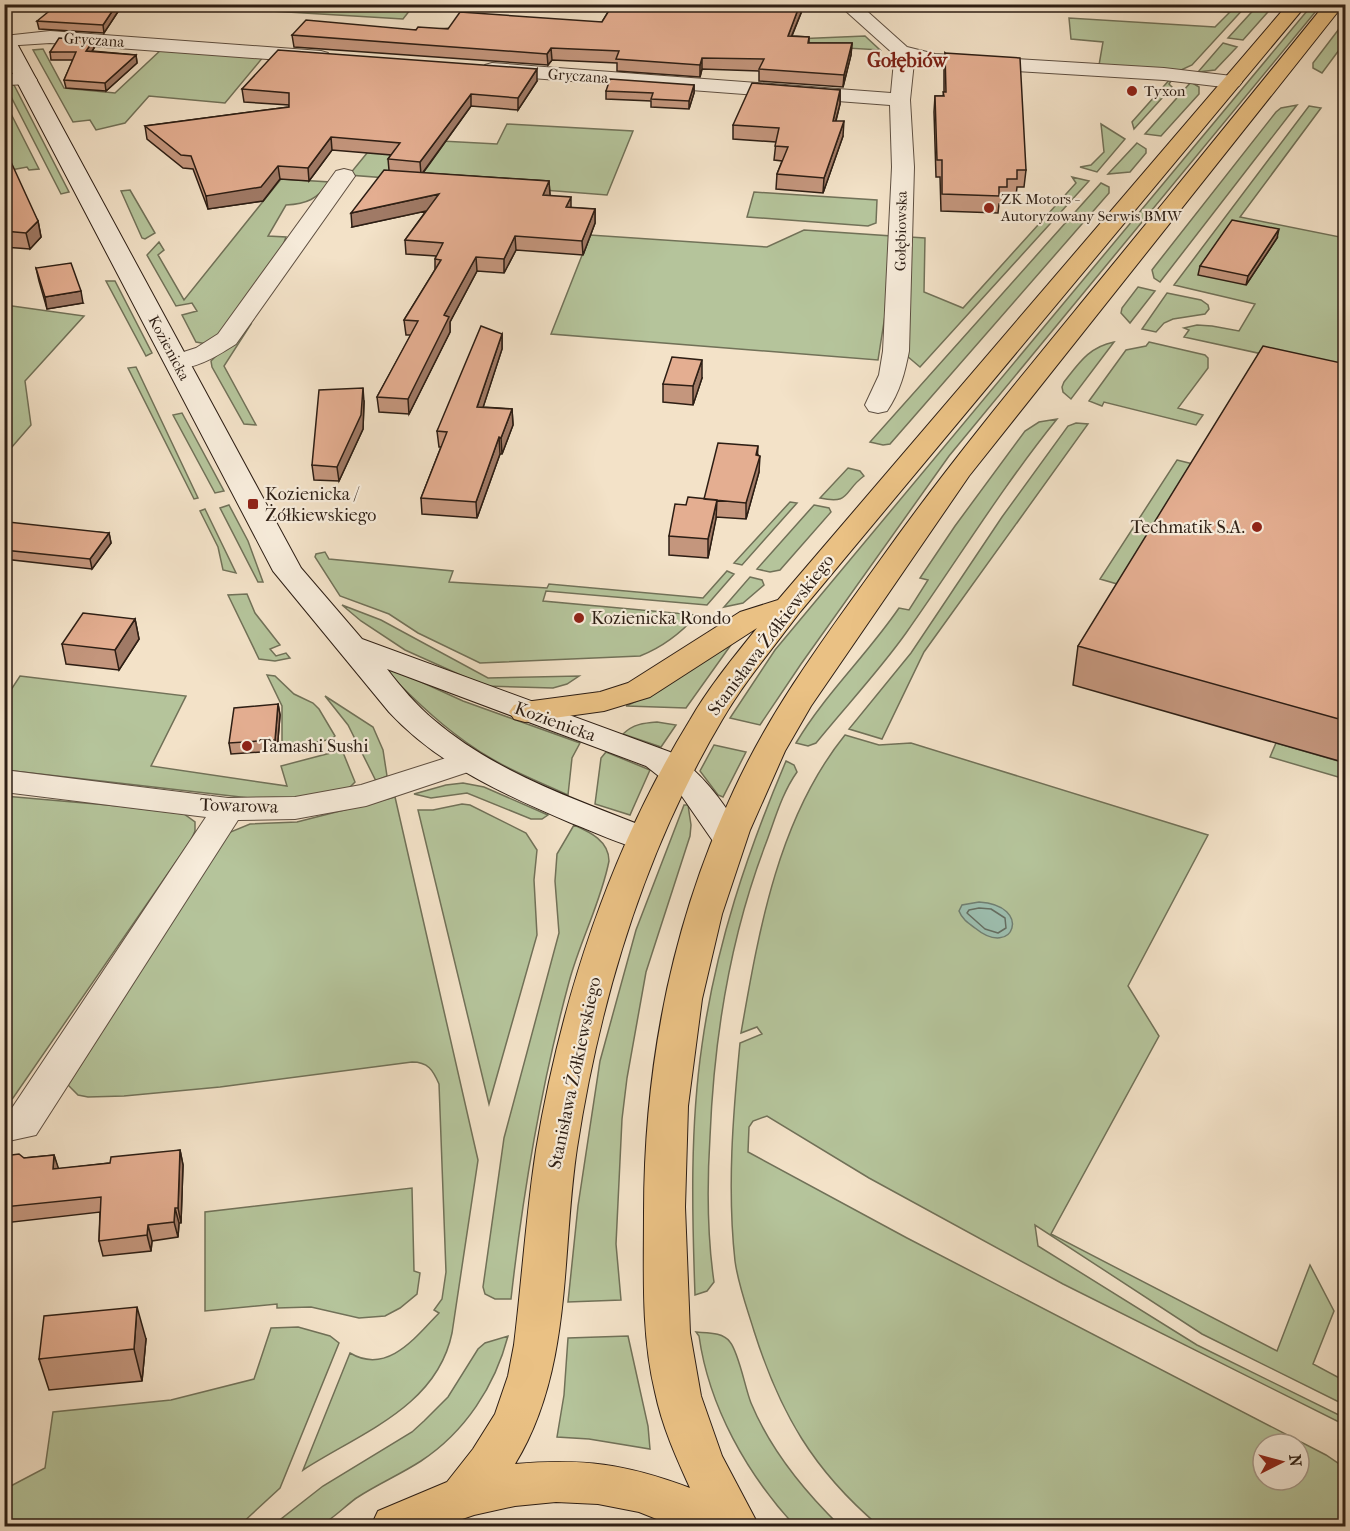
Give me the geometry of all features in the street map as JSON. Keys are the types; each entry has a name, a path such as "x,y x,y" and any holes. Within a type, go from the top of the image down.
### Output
{"main road":[{"name":"Stanisława Żółkiewskiego","path":"464,1495 498,1453 508,1435 522,1403 532,1369 538,1331 552,1184 563,1110 604,945 624,886 677,769 723,693 789,606 1298,4"},
{"path":"735,1527 696,1452 674,1379 666,1317 664,1191 670,1086 685,992 709,896 729,839 768,753 807,687 914,532 959,470 1335,4"},
{"path":"525,711 604,701 639,690 752,618 789,606"},
{"path":"395,1527 440,1503 487,1489 533,1481 579,1481 602,1484 669,1502 717,1527"}],"street":[{"path":"847,4 900,51 909,55 935,60 1164,74 1232,82"},
{"name":"Gryczana","path":"5,39 50,37 345,59"},
{"name":"Kozienicka","path":"5,39 16,79 177,362 288,571 406,712 432,735 468,760 511,783 644,839"},
{"name":"Gołębiowska","path":"878,405 892,375 899,312 903,167 900,100 904,61 909,55"},
{"name":"Gryczana","path":"475,68 900,100"},
{"path":"177,362 205,353 227,339 344,176"},
{"name":"Kozienicka","path":"351,645 658,759 677,769 696,789 729,839"},
{"name":"Towarowa","path":"4,781 228,809 295,808 366,795 468,760"},
{"path":"13,1125 228,809"}],"shaded area":[{"path":"1259,4 1274,5 1243,40 1228,38"},
{"path":"260,5 414,5 403,19 255,10"},
{"path":"1129,5 1247,5 1192,65 1179,71 1099,65 1103,42 1071,39 1069,18 1215,27 1230,12"},
{"path":"1312,5 1321,5 949,456 760,725 730,718 775,650"},
{"path":"1345,21 1345,42 1322,73 1313,68 1313,63"},
{"path":"865,36 880,50 812,46 794,39"},
{"path":"1223,43 1237,47 1215,70 1198,72"},
{"path":"163,48 264,56 225,103 149,96 125,123 96,130 90,120 73,122 33,50 43,49 64,88 115,93"},
{"path":"1173,78 1169,84 1172,87 1134,129 1132,122"},
{"path":"1191,82 1199,87 1199,94 1161,136 1145,134"},
{"path":"5,85 14,85 69,192 61,194"},
{"path":"4,100 39,169 29,170 27,167 5,171"},
{"path":"1297,105 1160,282 1154,278 1152,270 1276,112 1281,108"},
{"path":"1309,106 1321,108 1240,217 1345,238 1345,372 1184,337 1189,330 1184,328 1197,325 1239,331 1255,304 1174,285"},
{"path":"507,124 633,131 607,195 349,175 372,147 404,139 497,144"},
{"path":"1101,124 1125,139 1097,172 1080,167 1091,165 1104,152"},
{"path":"1137,143 1146,149 1146,153 1130,172 1108,174"},
{"path":"1072,177 1089,181 920,367 907,356 910,237 925,238 924,292 963,308 1076,183"},
{"path":"281,179 330,182 311,200 286,205 268,236 286,237 282,248 218,340 207,344 196,342 182,315 197,311 192,303 176,306 147,255 159,242 164,250 158,255 184,300"},
{"path":"1101,183 1109,187 1109,193 890,444 870,442"},
{"path":"130,190 155,233 145,239 142,238 121,191"},
{"path":"754,192 877,200 876,223 868,226 747,217"},
{"path":"804,230 892,236 886,309 878,360 551,334 590,235 767,247"},
{"path":"106,281 115,281 152,353 146,356"},
{"path":"1138,287 1155,291 1130,323 1121,313 1122,308"},
{"path":"1167,293 1201,300 1208,305 1209,309 1205,314 1173,319 1164,323 1156,332 1142,329"},
{"path":"5,305 84,316 25,381 31,425 5,455"},
{"path":"248,324 251,324 224,366 256,425 244,424 212,367 211,361"},
{"path":"1114,342 1071,399 1063,392 1064,382 1085,357 1105,344"},
{"path":"1149,342 1205,355 1208,358 1208,368 1178,408 1203,415 1196,425 1104,402 1102,406 1089,401 1126,350 1146,346"},
{"path":"136,367 198,498 194,499 128,368"},
{"path":"182,413 224,491 215,493 173,415"},
{"path":"1057,419 1017,471 885,661 816,743 808,746 796,743 807,725 899,608 909,610 928,580 920,578 1025,431 1039,422"},
{"path":"1076,423 1088,424 924,652 882,739 849,729 911,653 1002,517 1068,426"},
{"path":"1177,460 1205,467 1131,588 1100,579"},
{"path":"848,468 860,471 864,476 842,498 830,500 820,498"},
{"path":"790,502 797,503 742,565 734,563"},
{"path":"229,505 248,541 263,582 258,582 220,508"},
{"path":"814,505 829,508 831,512 780,570 770,572 757,569"},
{"path":"205,509 236,573 223,570 218,547 200,511"},
{"path":"325,552 329,559 453,571 449,582 547,588 549,584 703,598 727,571 734,574 707,605 546,591 543,601 697,615 671,639 640,656 480,663 418,633 389,614 340,596 315,557 316,554"},
{"path":"750,577 762,580 764,585 743,603 724,607"},
{"path":"247,594 255,613 280,645 270,649 276,656 286,653 290,658 275,661 259,659 228,595"},
{"path":"342,605 381,620 488,678 579,676 567,684 553,688 485,686 405,650 361,621"},
{"path":"738,635 686,708 626,706 660,690"},
{"path":"364,649 417,680 463,701 580,743 572,758 568,795 501,764 466,742 398,683 395,683"},
{"path":"267,675 275,676 294,694 313,703 335,736 332,739 282,749 282,706"},
{"path":"20,676 186,696 151,766 287,786 281,766 342,750 355,782 346,791 284,802 5,770 5,699"},
{"path":"325,696 373,727 383,750 387,776 376,781 348,725"},
{"path":"657,722 676,725 661,747 623,734 635,726"},
{"path":"845,735 879,745 911,743 1208,835 1128,986 1159,1036 1051,1234 1277,1351 1310,1265 1334,1311 1313,1364 1345,1381 1345,1405 1202,1334 1035,1225 1038,1246 1197,1345 1345,1418 1345,1425 1063,1284 869,1178 767,1116 753,1121 749,1127 748,1152 907,1238 1282,1432 1251,1432 1251,1492 1311,1492 1311,1447 1326,1455 1345,1468 1345,1526 879,1526 835,1483 817,1461 788,1414 764,1361 738,1278 731,1207 733,1124 740,1043 762,1034 757,1027 741,1033 764,915 787,839 822,767"},
{"path":"1276,743 1345,763 1345,779 1270,757"},
{"path":"714,745 746,752 723,797 718,795 700,771"},
{"path":"606,752 650,770 630,815 595,804 601,758"},
{"path":"786,761 794,765 797,772 779,806 753,879 726,988 715,1062 709,1155 709,1228 714,1282 707,1291 695,1295 693,1201 695,1107 708,1008 724,935 746,865"},
{"path":"463,783 484,787 548,815 542,819 531,819 467,793 431,798 414,794"},
{"path":"4,796 184,814 195,822 195,831 191,840 13,1098 5,1105"},
{"path":"395,797 478,1160 452,1333 444,1359 413,1399 393,1415 303,1470 350,1353 363,1359 376,1360 388,1357 410,1342 439,1313 434,1310 442,1299 446,1272 439,1084 434,1075 426,1065 412,1062 220,1087 124,1096 88,1097 78,1095 68,1085 228,833 250,824 297,822"},
{"path":"462,804 470,805 526,833 537,850 534,880 537,935 489,1104 418,810 433,810"},
{"path":"684,805 688,805 690,836 646,972 627,1078 622,1119 616,1244 621,1300 568,1302 578,1206 600,1061 636,930"},
{"path":"574,825 598,838 606,848 609,861 601,891 569,982 550,1060 527,1179 511,1299 495,1299 485,1294 483,1287 504,1138 559,933 555,881 557,854"},
{"path":"412,1188 414,1271 420,1273 417,1294 400,1308 385,1316 359,1318 311,1307 277,1308 277,1304 205,1311 205,1212"},
{"path":"298,1327 330,1336 339,1343 280,1488 239,1526 5,1526 5,1489 45,1468 53,1412 171,1400 254,1379 271,1328"},
{"path":"696,1332 719,1335 730,1342 751,1403 768,1438 801,1484 840,1526 795,1526 761,1484 746,1462 721,1414 711,1388 699,1336"},
{"path":"508,1336 495,1373 476,1406 464,1422 437,1449 413,1466 358,1497 322,1525 301,1528 272,1526 323,1486 412,1432 448,1397 478,1349 485,1343"},
{"path":"628,1336 648,1426 650,1449 589,1439 557,1437 564,1395 568,1338"}],"water":[{"path":"979,902 996,905 1007,912 1012,920 1012,928 1008,935 1000,938 989,936 964,919 959,911 962,905"}],"building":[{"path":"58,4 117,4 103,25 37,21"},
{"path":"613,4 800,4 788,36 809,37 808,43 852,43 844,75 759,69 764,59 702,58 700,65 616,59 619,51 551,48 547,54 292,35 306,20 416,30 418,27 448,29 460,12 602,22"},
{"path":"59,38 93,41 86,51 136,55 105,83 64,80 76,52 50,52"},
{"path":"278,50 537,69 518,98 471,94 420,162 388,159 400,143 331,137 308,168 278,166 261,187 206,196 191,156 181,155 145,126 289,107 289,93 242,89"},
{"path":"945,53 1020,58 1026,170 1017,170 1017,179 1007,179 1007,187 999,187 999,196 942,194 942,160 937,160 935,96 944,96 943,92 946,92"},
{"path":"610,79 694,85 689,101 651,99 653,93 606,91"},
{"path":"752,83 840,90 833,121 844,121 824,178 777,174 788,147 775,146 779,128 733,125"},
{"path":"11,162 38,221 26,233 4,231 4,163"},
{"path":"384,170 549,181 543,195 571,197 566,207 595,209 582,241 515,236 504,259 476,257 444,315 449,317 408,399 377,397 418,321 404,320 441,260 435,259 443,243 405,240 439,194 351,213"},
{"path":"1232,220 1279,229 1248,276 1200,266"},
{"path":"71,263 81,291 45,297 36,268"},
{"path":"481,326 502,334 477,407 512,409 501,438 499,437 476,502 421,498 447,432 437,431"},
{"name":"Techmatik S.A.","path":"1263,346 1346,364 1346,721 1078,646"},
{"path":"672,357 702,360 693,386 663,384"},
{"path":"363,388 361,415 337,467 312,465 319,390"},
{"path":"718,443 758,446 756,455 760,456 746,503 704,499"},
{"path":"688,497 717,500 708,539 669,536 675,504 686,505"},
{"path":"8,522 109,533 90,559 4,550 4,526"},
{"path":"83,613 135,619 115,650 62,644"},
{"path":"278,704 275,740 229,743 234,708"},
{"path":"180,1150 178,1208 175,1208 174,1222 148,1225 147,1235 99,1241 101,1197 4,1207 4,1156 19,1154 24,1158 54,1155 53,1169 110,1163 111,1157"},
{"path":"137,1307 134,1349 39,1359 44,1316"}],"place":[{"name":"Tyxon","path":"1132,91"},
{"name":"ZK Motors - Autoryzowany Serwis BMW","path":"989,208"},
{"name":"Kozienicka / Żółkiewskiego","path":"253,504"},
{"name":"Techmatik S.A.","path":"1257,527"},
{"name":"Kozienicka Rondo","path":"579,618"},
{"name":"Tamashi Sushi","path":"247,746"}],"district":[{"name":"Gołębiów","path":"907,60"}]}
